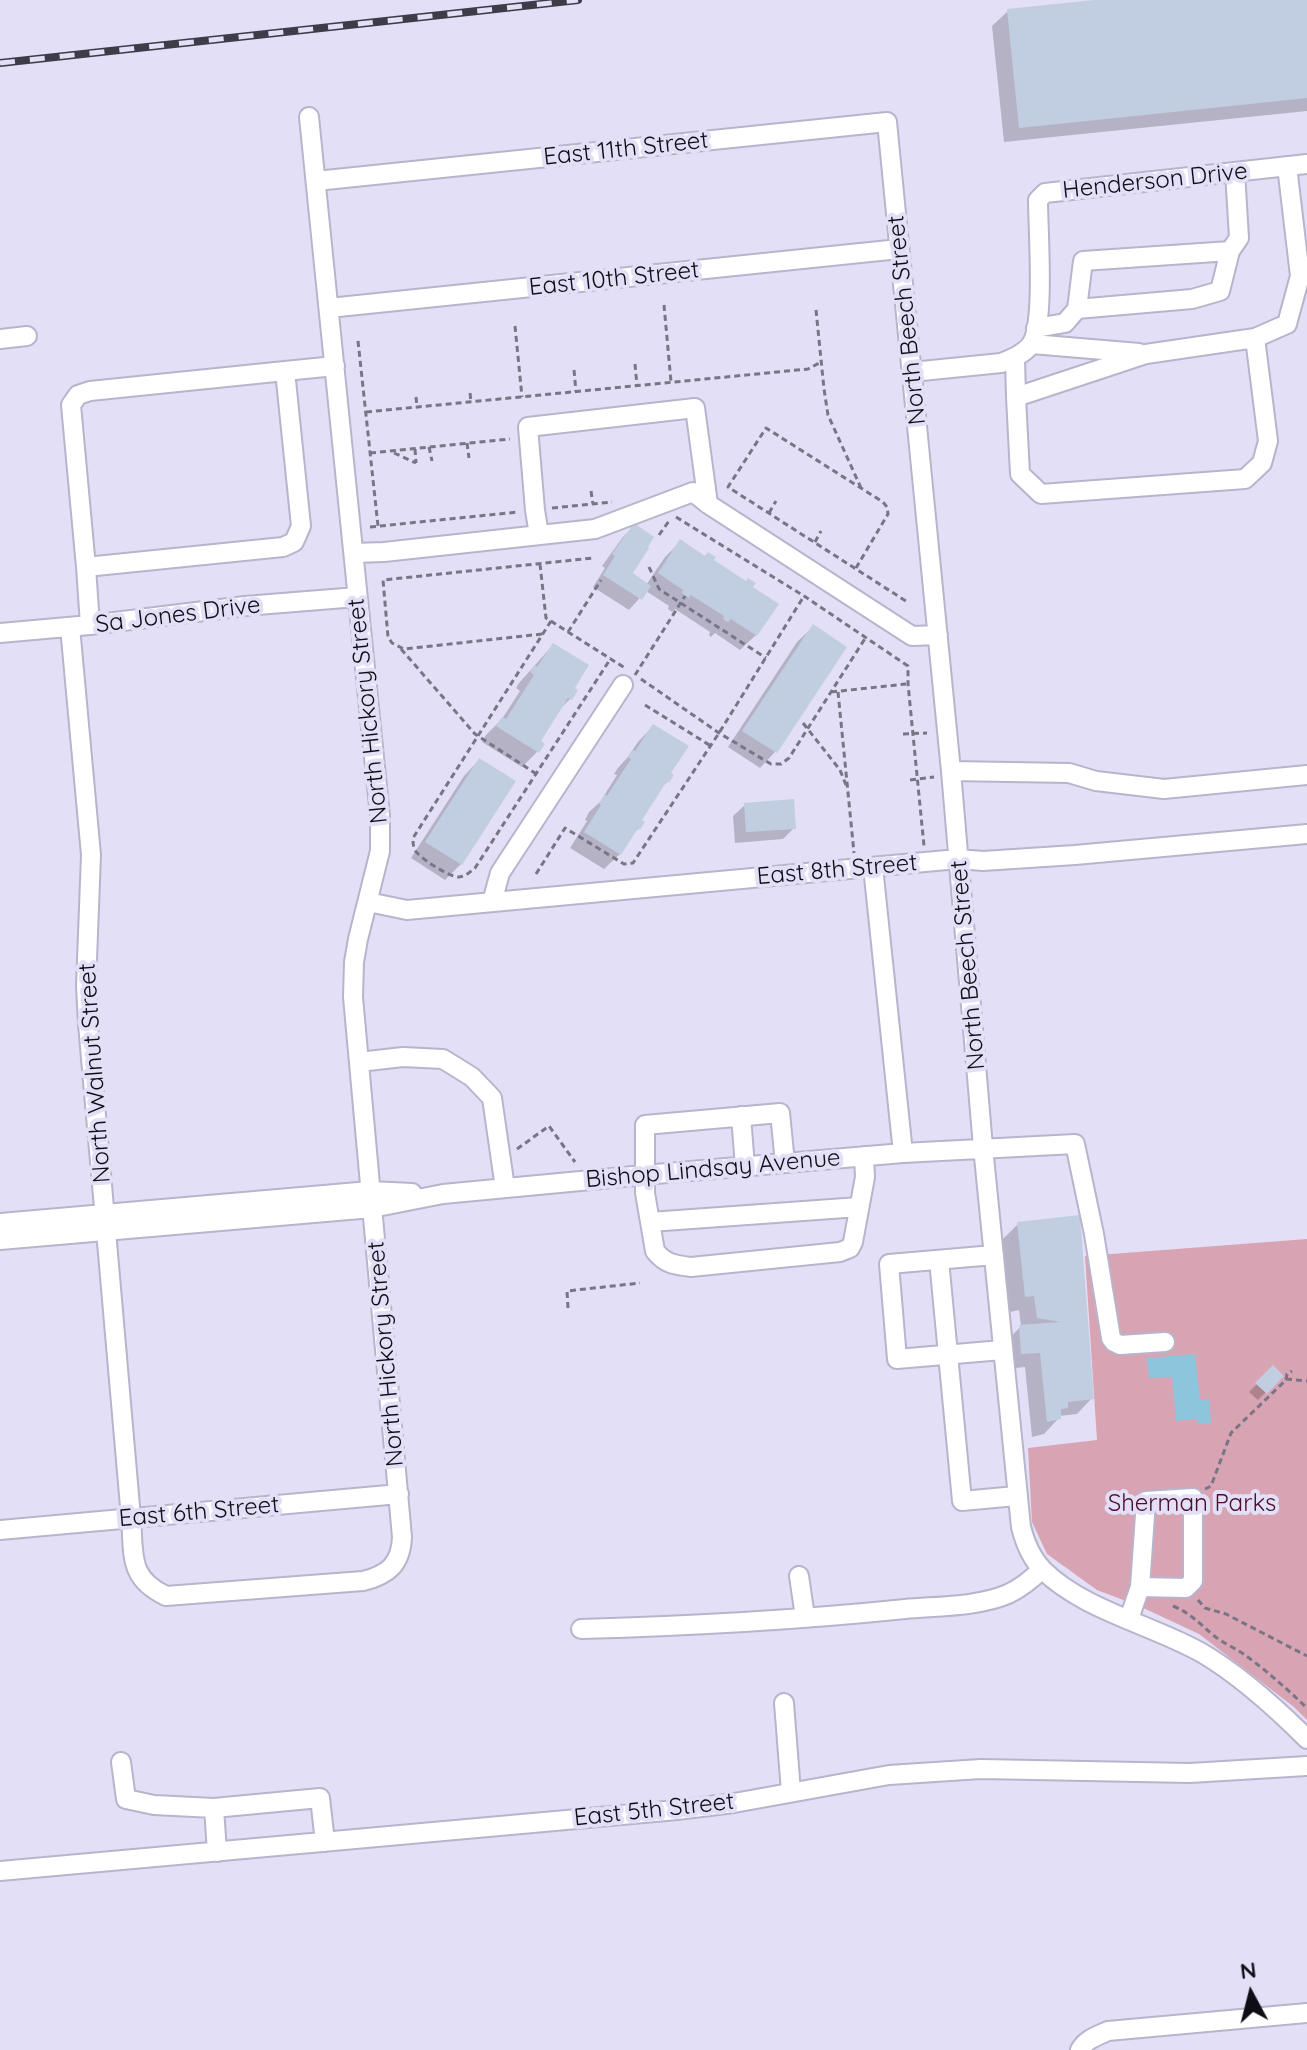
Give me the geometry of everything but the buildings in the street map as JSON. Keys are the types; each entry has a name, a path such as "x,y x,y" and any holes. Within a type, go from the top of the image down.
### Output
{"street":[{"name":"North Hickory Street","path":"131,1518 137,1572 148,1586 166,1596 363,1581 389,1570 402,1550 353,997 354,962 380,851 380,816 309,117"},
{"name":"East 11th Street","path":"316,181 887,122 892,171"},
{"name":"Henderson Drive","path":"1034,336 1039,320 1038,200 1045,193 1307,164"},
{"path":"1016,397 1146,354 1255,338 1287,324 1303,275 1287,166"},
{"name":"North Beech Street","path":"892,171 938,635 943,774 958,859 1016,1496 1025,1541 1042,1569 1069,1591 1205,1655 1243,1682 1307,1739"},
{"path":"1077,309 1192,299 1220,291 1230,251 1239,238 1235,172"},
{"name":"East 10th Street","path":"329,308 899,249"},
{"path":"912,372 1001,363 1015,358 1034,336 1065,323 1077,309 1083,261 1230,251"},
{"path":"0,339 27,336"},
{"path":"1034,336 1146,354"},
{"path":"1015,358 1020,474 1041,494 1245,479 1262,463 1268,441 1255,338"},
{"path":"90,625 71,405 78,395 90,391 335,366"},
{"path":"86,567 283,547 294,542 301,526 285,371"},
{"path":"539,535 528,427 695,408 708,504"},
{"path":"354,553 595,529 693,492 912,636 938,635"},
{"name":"Sa Jones Drive","path":"0,633 357,597"},
{"name":"North Walnut Street","path":"70,627 91,855 86,986 131,1518"},
{"path":"492,902 500,873 629,680"},
{"path":"943,774 1069,773 1096,781 1164,789 1307,775"},
{"name":"East 8th Street","path":"368,902 407,910 958,859 983,861 1075,855 1307,834"},
{"path":"873,867 903,1153"},
{"path":"359,1062 403,1057 443,1059 472,1077 492,1098 505,1188"},
{"path":"785,1163 780,1113 645,1125 645,1193 655,1251 671,1265 691,1267 840,1252 850,1248 865,1177 864,1156"},
{"path":"741,1116 745,1167"},
{"name":"Bishop Lindsay Avenue","path":"0,1240 106,1223 864,1156 1075,1144 1111,1338 1120,1345 1165,1342"},
{"path":"650,1222 859,1207"},
{"name":"Bishop Lindsay Avenue","path":"0,1223 106,1223"},
{"path":"994,1255 889,1264 897,1359 1002,1350"},
{"path":"939,1260 962,1501 1016,1496"},
{"name":"East 6th Street","path":"0,1530 399,1494"},
{"path":"1129,1619 1140,1587 1146,1501 1193,1498 1193,1581 1186,1588 1140,1587"},
{"path":"581,1629 882,1612 989,1600 1009,1594 1042,1569"},
{"path":"799,1576 805,1617"},
{"path":"784,1703 791,1792"},
{"path":"121,1762 126,1799 154,1805 214,1808 320,1798 325,1842"},
{"name":"East 5th Street","path":"0,1871 677,1810 889,1775 981,1769 1190,1773 1307,1766"},
{"path":"214,1808 217,1852"},
{"path":"1080,2050 1091,2038 1108,2031 1307,2013"}],"path":[{"path":"664,305 671,382"},
{"path":"816,310 828,415 861,488"},
{"path":"515,326 522,397"},
{"path":"358,341 378,526"},
{"path":"366,412 808,369 821,362"},
{"path":"635,364 637,386"},
{"path":"574,370 576,392"},
{"path":"470,393 471,402"},
{"path":"416,397 417,407"},
{"path":"856,568 888,514 887,507 766,428 728,487 909,603"},
{"path":"370,453 516,439"},
{"path":"467,443 469,458"},
{"path":"429,447 432,461"},
{"path":"391,451 416,463 415,449"},
{"path":"591,491 593,504"},
{"path":"552,508 620,501"},
{"path":"769,513 776,501"},
{"path":"362,528 524,512"},
{"path":"673,515 804,596 908,666 925,862"},
{"path":"815,542 821,531"},
{"path":"536,774 478,736 388,637 383,580 593,558"},
{"path":"540,564 548,620 543,634 413,838 413,848 418,855 457,877 475,868 611,658"},
{"path":"649,567 659,589 766,658"},
{"path":"568,632 601,580"},
{"path":"629,680 685,596"},
{"path":"536,874 565,828 624,864 633,863 711,746 804,596"},
{"path":"399,647 404,649 543,634"},
{"path":"719,733 771,764 781,764 789,758 866,637"},
{"path":"904,664 909,656"},
{"path":"831,692 908,684"},
{"path":"838,692 854,853 852,869"},
{"path":"645,705 711,746"},
{"path":"803,723 840,770 848,789"},
{"path":"903,734 927,733"},
{"path":"910,780 943,774"},
{"path":"512,1153 549,1126 578,1165"},
{"path":"568,1308 567,1291 640,1283"},
{"path":"1205,1489 1211,1486 1231,1433 1292,1371"},
{"path":"1286,1379 1307,1381"},
{"path":"1194,1595 1205,1608 1226,1614 1307,1656"},
{"path":"1174,1606 1187,1612 1214,1635 1272,1675 1307,1708"}],"green space":[{"name":"Sherman Parks","path":"1307,1239 1307,1720 1199,1634 1097,1590 1047,1554 1032,1522 1028,1448 1097,1440 1085,1256"}],"water":[{"path":"1195,1354 1200,1399 1209,1399 1211,1423 1198,1424 1197,1419 1176,1421 1172,1377 1149,1378 1147,1358"}],"railway":[{"path":"0,63 578,0"}]}
